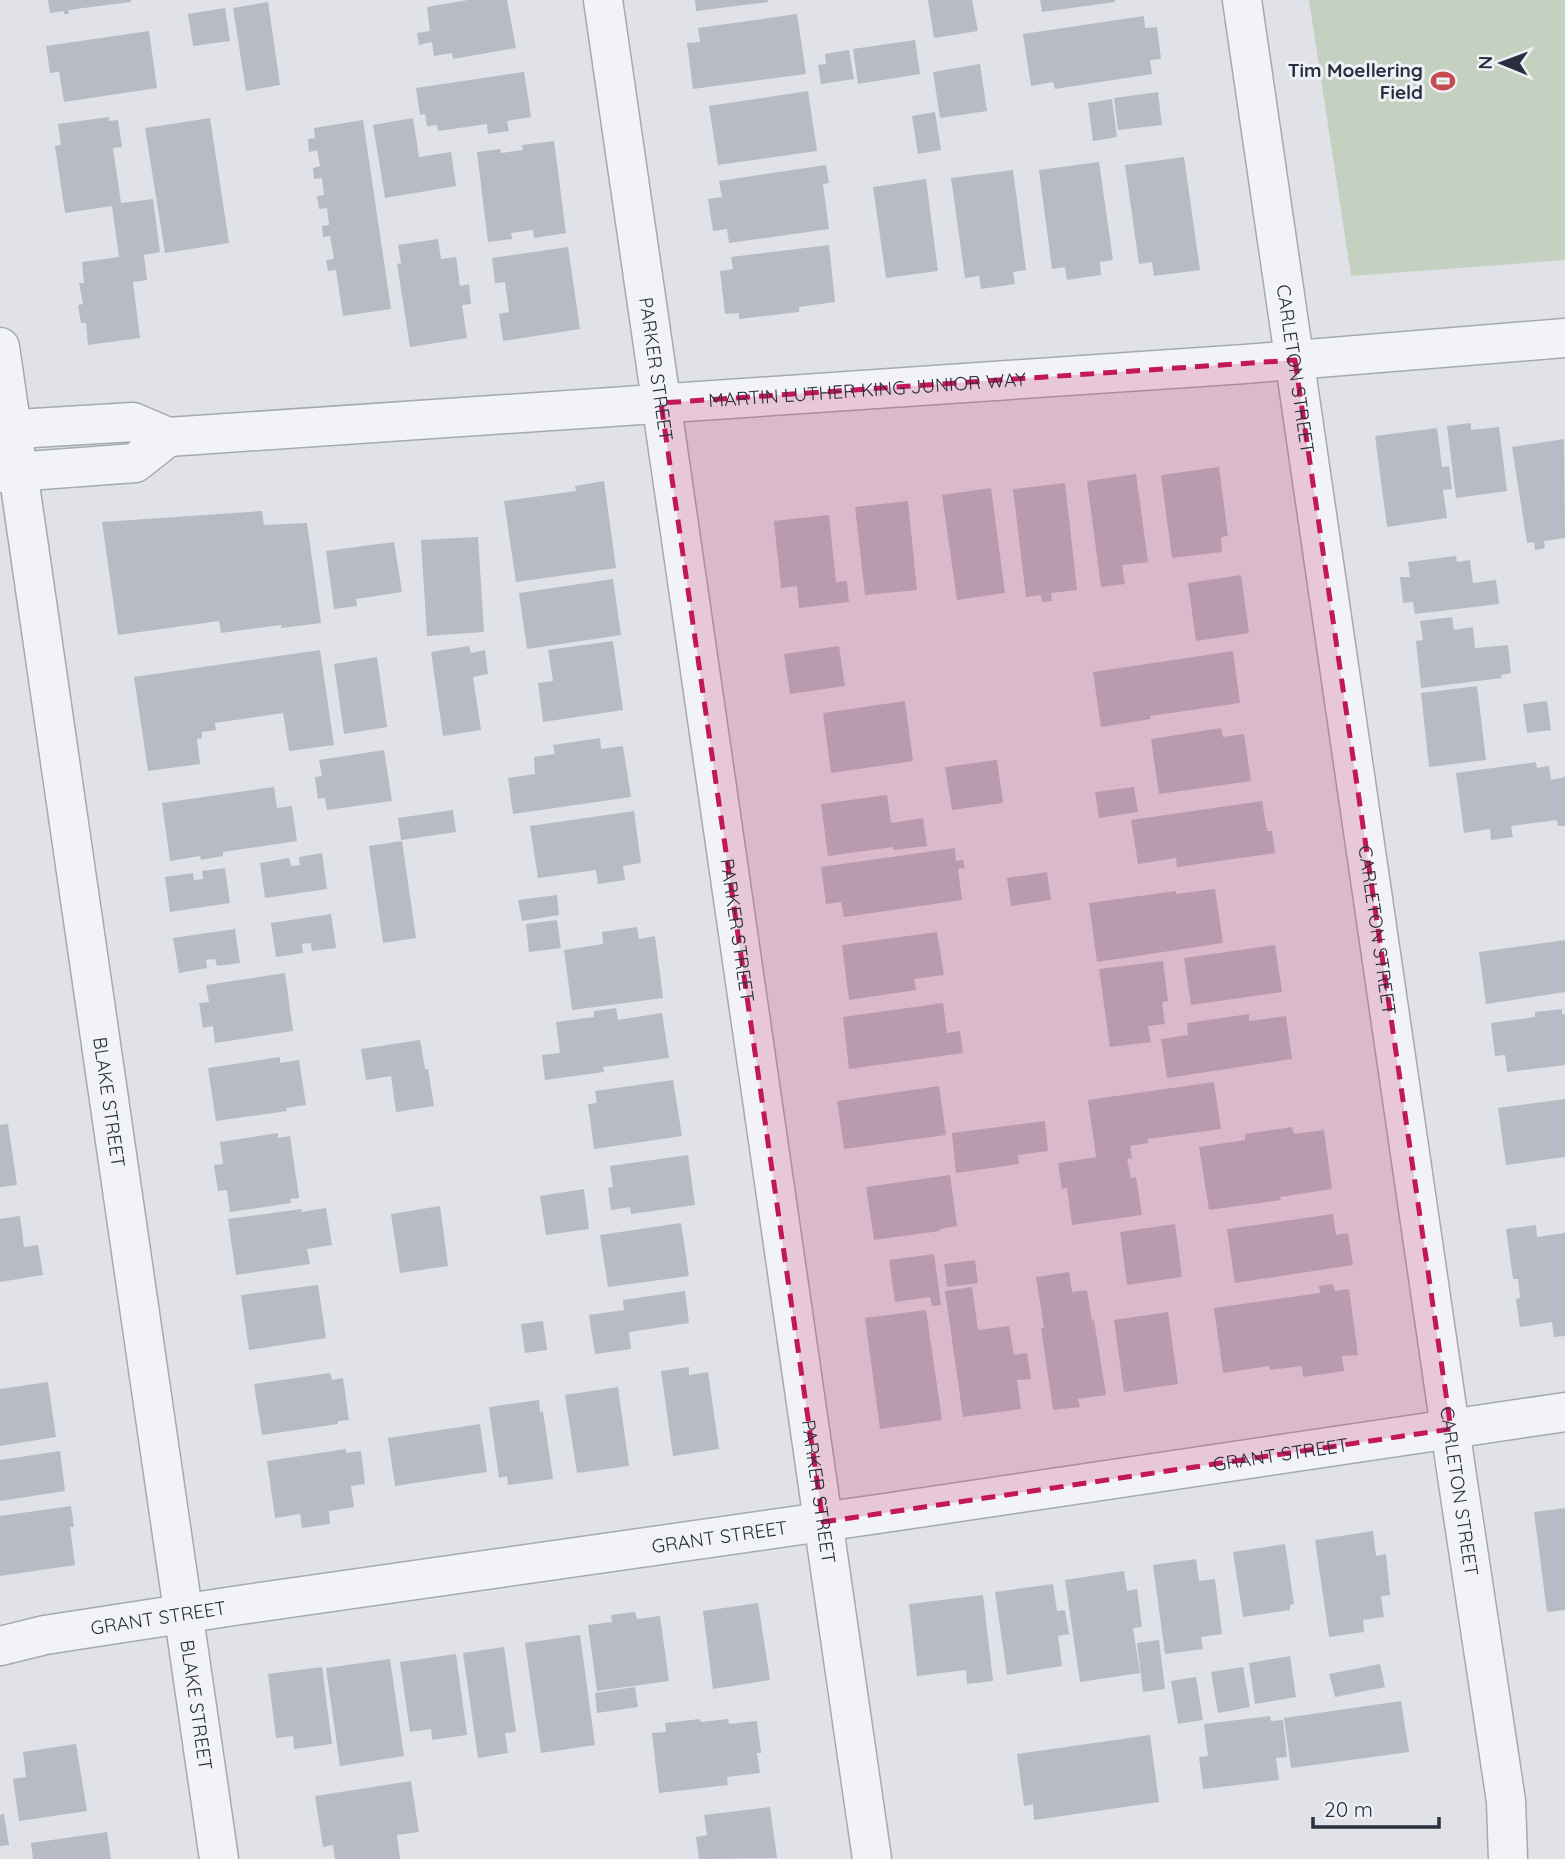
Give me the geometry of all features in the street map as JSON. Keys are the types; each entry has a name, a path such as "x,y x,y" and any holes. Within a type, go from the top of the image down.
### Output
{"street":[{"name":"PARKER STREET","path":"603,0 872,1859"},
{"name":"CARLETON STREET","path":"1242,0 1506,1801 1508,1859"},
{"name":"MARTIN LUTHER KING JUNIOR WAY","path":"6,429 133,422 168,437 1295,360 1565,338"},
{"name":"BLAKE STREET","path":"0,347 9,472 46,662 219,1859"},
{"path":"9,472 135,463 168,437"},
{"name":"GRANT STREET","path":"0,1646 45,1635 182,1614 1565,1412"}],"highlighted area":[{"path":"1295,360 1451,1429 823,1522 661,403"}],"green space":[{"name":"Tim Moellering Field","path":"1309,0 1565,0 1565,260 1351,276"}],"building":[{"path":"48,0 131,2 68,10 69,14 64,14 64,11 50,13"},
{"path":"468,0 507,0 516,48 453,59 452,53 434,56 432,42 419,45 417,33 430,31 427,7"},
{"path":"695,0 768,0 768,2 696,11"},
{"path":"928,0 972,0 978,31 934,38"},
{"path":"1040,0 1115,0 1115,2 1042,12"},
{"path":"268,2 280,85 246,91 233,8"},
{"path":"225,8 230,41 193,46 188,14"},
{"path":"797,14 806,74 693,89 687,43 700,42 698,28"},
{"path":"1144,16 1145,28 1157,27 1161,59 1150,60 1152,74 1055,89 1053,82 1031,86 1023,34"},
{"path":"149,31 157,88 64,102 59,72 50,73 46,46"},
{"path":"915,40 920,74 858,84 853,49"},
{"path":"849,50 854,79 821,84 818,65 826,64 825,54"},
{"path":"980,64 987,111 940,118 933,72"},
{"path":"524,72 531,117 507,121 509,131 488,134 487,124 438,131 437,125 427,126 425,114 420,115 416,88"},
{"path":"808,91 817,151 718,165 709,106"},
{"path":"1158,92 1162,125 1118,130 1114,98"},
{"path":"1112,99 1117,137 1093,141 1088,103"},
{"path":"935,112 941,150 918,154 912,116"},
{"path":"109,117 109,121 118,120 122,147 113,148 121,203 153,199 160,252 144,255 147,280 133,282 140,338 88,345 86,323 81,323 78,305 83,304 79,283 84,283 82,262 119,257 112,206 65,213 55,146 61,145 58,124"},
{"path":"210,118 229,243 165,253 145,128"},
{"path":"413,118 419,157 451,152 456,186 385,198 373,125"},
{"path":"363,120 391,309 343,316 336,270 328,271 326,260 334,259 330,236 323,237 322,226 329,225 327,208 319,209 317,196 324,195 322,178 314,179 313,168 320,166 317,150 309,152 308,139 315,138 314,128"},
{"path":"554,141 566,233 534,238 533,230 511,233 512,239 488,242 477,152 523,150 522,145"},
{"path":"1184,157 1200,270 1154,276 1152,262 1139,264 1125,165"},
{"path":"1099,162 1113,260 1100,262 1101,275 1067,280 1065,267 1052,269 1039,170"},
{"path":"826,165 829,183 823,184 829,229 729,243 727,229 713,231 708,199 722,197 719,181"},
{"path":"1013,170 1026,270 1013,272 1015,284 981,289 979,276 965,278 951,178"},
{"path":"926,179 938,271 886,278 873,187"},
{"path":"438,239 441,259 456,257 460,286 469,284 471,304 462,305 467,338 410,347 397,264 401,263 398,245"},
{"path":"829,245 835,302 799,307 799,312 739,319 739,313 725,314 720,271 733,269 731,257"},
{"path":"568,247 580,329 503,341 499,314 509,312 505,282 495,283 492,258"},
{"path":"1471,423 1471,430 1499,427 1507,491 1456,498 1447,426"},
{"path":"1437,428 1442,467 1449,466 1452,489 1443,490 1447,518 1387,527 1375,436"},
{"path":"1564,439 1565,538 1544,541 1545,548 1535,550 1534,542 1527,543 1512,447"},
{"path":"1219,467 1228,536 1221,537 1222,552 1172,558 1161,475"},
{"path":"1136,474 1148,562 1122,565 1125,584 1101,587 1087,481"},
{"path":"604,481 616,568 516,582 504,501 576,491 575,486"},
{"path":"1065,483 1077,590 1051,593 1052,601 1042,602 1041,595 1026,597 1013,489"},
{"path":"991,488 1005,593 957,600 942,495"},
{"path":"908,501 917,590 865,595 855,507"},
{"path":"262,511 264,525 307,523 321,623 221,633 219,621 118,635 102,522"},
{"path":"829,515 836,582 847,581 849,602 799,608 797,586 781,588 774,521"},
{"path":"478,537 484,632 427,636 421,540"},
{"path":"394,542 402,592 356,599 357,606 334,609 326,551"},
{"path":"1456,556 1457,562 1470,560 1473,583 1496,580 1499,604 1415,614 1413,602 1403,603 1400,577 1410,577 1408,562"},
{"path":"1241,575 1249,633 1196,641 1188,583"},
{"path":"613,579 621,635 527,649 519,593"},
{"path":"1452,617 1454,630 1473,627 1475,648 1508,645 1511,673 1501,675 1502,678 1421,688 1416,641 1423,640 1420,621"},
{"path":"613,641 623,710 543,722 538,683 553,681 548,650"},
{"path":"469,646 471,653 485,650 488,674 473,677 481,730 443,736 431,652"},
{"path":"839,646 845,686 790,694 784,654"},
{"path":"320,650 334,745 289,751 283,713 215,723 216,730 202,732 202,738 197,739 200,764 148,771 134,677"},
{"path":"1233,651 1240,703 1150,716 1151,719 1101,727 1093,672"},
{"path":"377,657 387,727 344,734 334,664"},
{"path":"1477,686 1486,760 1429,767 1421,693"},
{"path":"905,701 913,761 831,773 823,713"},
{"path":"1547,701 1551,730 1527,733 1523,704"},
{"path":"1221,728 1223,737 1244,734 1251,781 1159,794 1151,739"},
{"path":"600,738 601,749 623,746 631,797 513,814 508,778 535,774 534,757 555,754 553,745"},
{"path":"384,750 392,801 327,810 325,798 318,799 315,777 322,776 319,760"},
{"path":"997,760 1003,803 952,810 945,767"},
{"path":"1536,762 1537,768 1549,766 1551,780 1565,777 1565,826 1558,826 1557,820 1511,826 1513,837 1491,840 1490,829 1464,833 1456,773"},
{"path":"274,787 277,808 292,806 297,841 223,852 223,856 201,860 200,856 170,861 162,803"},
{"path":"1134,787 1138,812 1099,818 1095,792"},
{"path":"887,795 891,823 923,818 927,846 893,850 893,847 828,856 821,804"},
{"path":"1262,801 1267,831 1272,831 1275,853 1177,867 1176,858 1138,864 1131,820"},
{"path":"453,810 456,832 401,840 398,818"},
{"path":"634,811 641,863 623,866 625,880 598,884 596,870 538,878 530,826"},
{"path":"402,841 416,938 383,943 369,846"},
{"path":"955,848 956,861 963,860 965,868 958,869 962,900 844,917 841,902 826,904 821,867"},
{"path":"322,853 327,889 265,898 260,863 289,858 291,866 300,865 299,857"},
{"path":"225,868 230,903 170,912 165,877 193,873 194,880 203,879 202,871"},
{"path":"1047,872 1051,900 1011,906 1007,878"},
{"path":"1215,889 1223,943 1097,962 1089,903 1176,891 1176,894"},
{"path":"557,895 559,915 522,921 518,900"},
{"path":"331,914 336,948 312,951 311,943 302,944 303,953 276,957 271,923"},
{"path":"557,920 561,948 529,952 526,924"},
{"path":"637,927 639,939 655,936 663,998 572,1010 564,950 603,944 602,932"},
{"path":"235,929 240,963 217,966 215,959 206,960 207,968 179,973 173,938"},
{"path":"937,932 944,975 914,979 916,990 849,1000 842,945"},
{"path":"1565,940 1565,992 1486,1004 1479,952"},
{"path":"1275,945 1282,992 1191,1005 1184,958"},
{"path":"1163,961 1168,1001 1162,1002 1165,1024 1148,1026 1151,1042 1110,1047 1099,969"},
{"path":"285,973 293,1031 215,1043 213,1026 203,1028 199,1003 209,1002 206,985"},
{"path":"943,1003 947,1033 960,1031 963,1053 849,1069 843,1017"},
{"path":"616,1008 618,1020 662,1013 669,1058 603,1067 604,1072 545,1080 542,1055 560,1053 556,1022 594,1017 594,1011"},
{"path":"1562,1009 1562,1014 1565,1014 1565,1065 1507,1072 1505,1055 1495,1056 1491,1023 1535,1017 1535,1012"},
{"path":"1249,1014 1249,1021 1286,1016 1292,1059 1167,1078 1161,1039 1188,1035 1187,1023"},
{"path":"420,1040 434,1106 396,1112 391,1076 366,1080 361,1049"},
{"path":"280,1057 280,1063 299,1060 306,1105 286,1108 287,1111 216,1121 208,1068"},
{"path":"673,1080 682,1136 594,1149 588,1104 597,1103 595,1091"},
{"path":"1214,1082 1221,1129 1148,1139 1148,1143 1130,1146 1132,1158 1127,1159 1131,1178 1136,1177 1142,1215 1072,1225 1067,1188 1062,1189 1058,1163 1096,1157 1088,1100"},
{"path":"939,1086 946,1135 844,1149 837,1101"},
{"path":"1565,1099 1565,1157 1506,1165 1498,1108"},
{"path":"1045,1121 1048,1151 1018,1155 1019,1164 956,1173 952,1133"},
{"path":"8,1124 17,1185 0,1187 0,1125"},
{"path":"1292,1127 1294,1134 1324,1130 1332,1189 1280,1197 1281,1200 1209,1210 1199,1147 1245,1140 1245,1134"},
{"path":"278,1133 278,1138 290,1136 299,1198 290,1199 291,1203 230,1212 227,1190 218,1191 214,1165 223,1164 220,1142"},
{"path":"688,1155 695,1205 631,1214 630,1207 611,1210 608,1188 613,1187 610,1166"},
{"path":"950,1175 957,1226 940,1231 874,1240 866,1187"},
{"path":"584,1189 589,1229 546,1235 540,1196"},
{"path":"440,1206 448,1266 400,1273 391,1214"},
{"path":"326,1208 332,1245 307,1249 310,1264 236,1275 228,1219"},
{"path":"1333,1214 1336,1235 1348,1233 1353,1265 1235,1283 1227,1229"},
{"path":"20,1216 24,1247 38,1245 43,1275 0,1282 0,1219"},
{"path":"681,1223 689,1276 608,1287 600,1235"},
{"path":"1175,1224 1182,1277 1127,1285 1120,1232"},
{"path":"1536,1225 1537,1237 1565,1233 1565,1336 1554,1337 1552,1322 1520,1327 1516,1299 1520,1298 1518,1279 1513,1279 1506,1229"},
{"path":"934,1254 941,1305 932,1306 930,1297 895,1302 889,1260"},
{"path":"975,1260 978,1283 947,1287 944,1264"},
{"path":"1069,1272 1072,1292 1087,1290 1106,1395 1078,1399 1080,1407 1053,1410 1036,1277"},
{"path":"1333,1284 1335,1291 1349,1289 1358,1355 1342,1356 1344,1371 1303,1377 1302,1366 1270,1370 1269,1366 1223,1373 1214,1308 1320,1293 1319,1286"},
{"path":"318,1285 326,1338 249,1350 241,1295"},
{"path":"972,1287 978,1330 1009,1326 1014,1355 1027,1353 1031,1379 1017,1380 1021,1409 963,1417 945,1291"},
{"path":"685,1291 689,1323 629,1332 631,1349 595,1354 589,1315 624,1310 623,1300"},
{"path":"926,1310 942,1420 880,1429 865,1318"},
{"path":"1168,1312 1178,1384 1124,1392 1114,1320"},
{"path":"543,1321 547,1350 525,1353 521,1324"},
{"path":"689,1367 689,1375 708,1372 719,1449 673,1456 661,1371"},
{"path":"330,1373 332,1380 343,1378 349,1420 262,1435 254,1384"},
{"path":"48,1382 56,1437 0,1446 0,1389"},
{"path":"618,1387 629,1466 577,1473 565,1395"},
{"path":"539,1400 553,1479 508,1485 507,1476 499,1478 489,1407"},
{"path":"480,1424 487,1472 395,1486 388,1438"},
{"path":"346,1449 346,1453 361,1451 365,1484 351,1486 354,1507 329,1511 330,1524 302,1528 300,1514 275,1518 267,1461"},
{"path":"60,1451 65,1491 0,1501 0,1460"},
{"path":"71,1506 74,1527 70,1527 75,1565 0,1576 0,1516"},
{"path":"1565,1508 1565,1610 1547,1612 1534,1512"},
{"path":"1373,1531 1376,1556 1386,1554 1390,1595 1381,1596 1384,1617 1363,1620 1364,1632 1329,1637 1315,1540"},
{"path":"1285,1544 1294,1604 1290,1605 1290,1610 1243,1617 1233,1552"},
{"path":"1196,1559 1199,1581 1215,1579 1222,1634 1201,1637 1203,1649 1165,1654 1153,1565"},
{"path":"1124,1571 1127,1591 1137,1589 1142,1627 1133,1628 1140,1673 1080,1682 1065,1580"},
{"path":"1053,1584 1057,1611 1065,1610 1069,1634 1058,1636 1062,1666 1007,1675 995,1592"},
{"path":"983,1595 993,1681 967,1684 966,1670 917,1676 909,1604"},
{"path":"758,1603 770,1680 713,1689 703,1611"},
{"path":"635,1612 637,1619 660,1616 669,1681 597,1691 588,1625 612,1622 611,1615"},
{"path":"580,1635 595,1745 541,1753 525,1643"},
{"path":"1159,1640 1165,1689 1143,1692 1137,1643"},
{"path":"504,1647 516,1732 505,1733 508,1753 478,1758 463,1653"},
{"path":"456,1654 467,1735 432,1740 431,1729 410,1732 400,1662"},
{"path":"1290,1656 1296,1697 1255,1704 1249,1663"},
{"path":"390,1659 404,1756 340,1766 326,1668"},
{"path":"1380,1664 1385,1687 1335,1697 1329,1674"},
{"path":"322,1667 332,1744 294,1749 293,1736 276,1738 268,1674"},
{"path":"1243,1667 1250,1707 1218,1713 1211,1672"},
{"path":"1196,1677 1203,1720 1178,1724 1171,1681"},
{"path":"635,1687 638,1707 597,1713 595,1693"},
{"path":"1401,1701 1409,1752 1291,1768 1284,1718"},
{"path":"1270,1716 1271,1721 1283,1720 1287,1757 1276,1758 1279,1780 1203,1789 1199,1757 1208,1756 1204,1724"},
{"path":"700,1719 701,1722 728,1719 729,1724 757,1721 761,1753 757,1753 760,1773 727,1777 728,1785 659,1793 652,1733 666,1732 665,1723"},
{"path":"1150,1735 1159,1802 1034,1820 1033,1804 1024,1806 1017,1754"},
{"path":"76,1744 87,1811 19,1821 13,1779 26,1777 23,1752"},
{"path":"411,1781 419,1832 397,1835 400,1859 335,1859 333,1845 323,1847 315,1796"},
{"path":"770,1807 777,1858 699,1859 696,1837 707,1835 704,1815"},
{"path":"4,1814 9,1845 0,1846 0,1815"},
{"path":"107,1832 111,1859 33,1859 31,1843"}],"place":[{"name":"Tim Moellering Field","path":"1443,81"}]}
